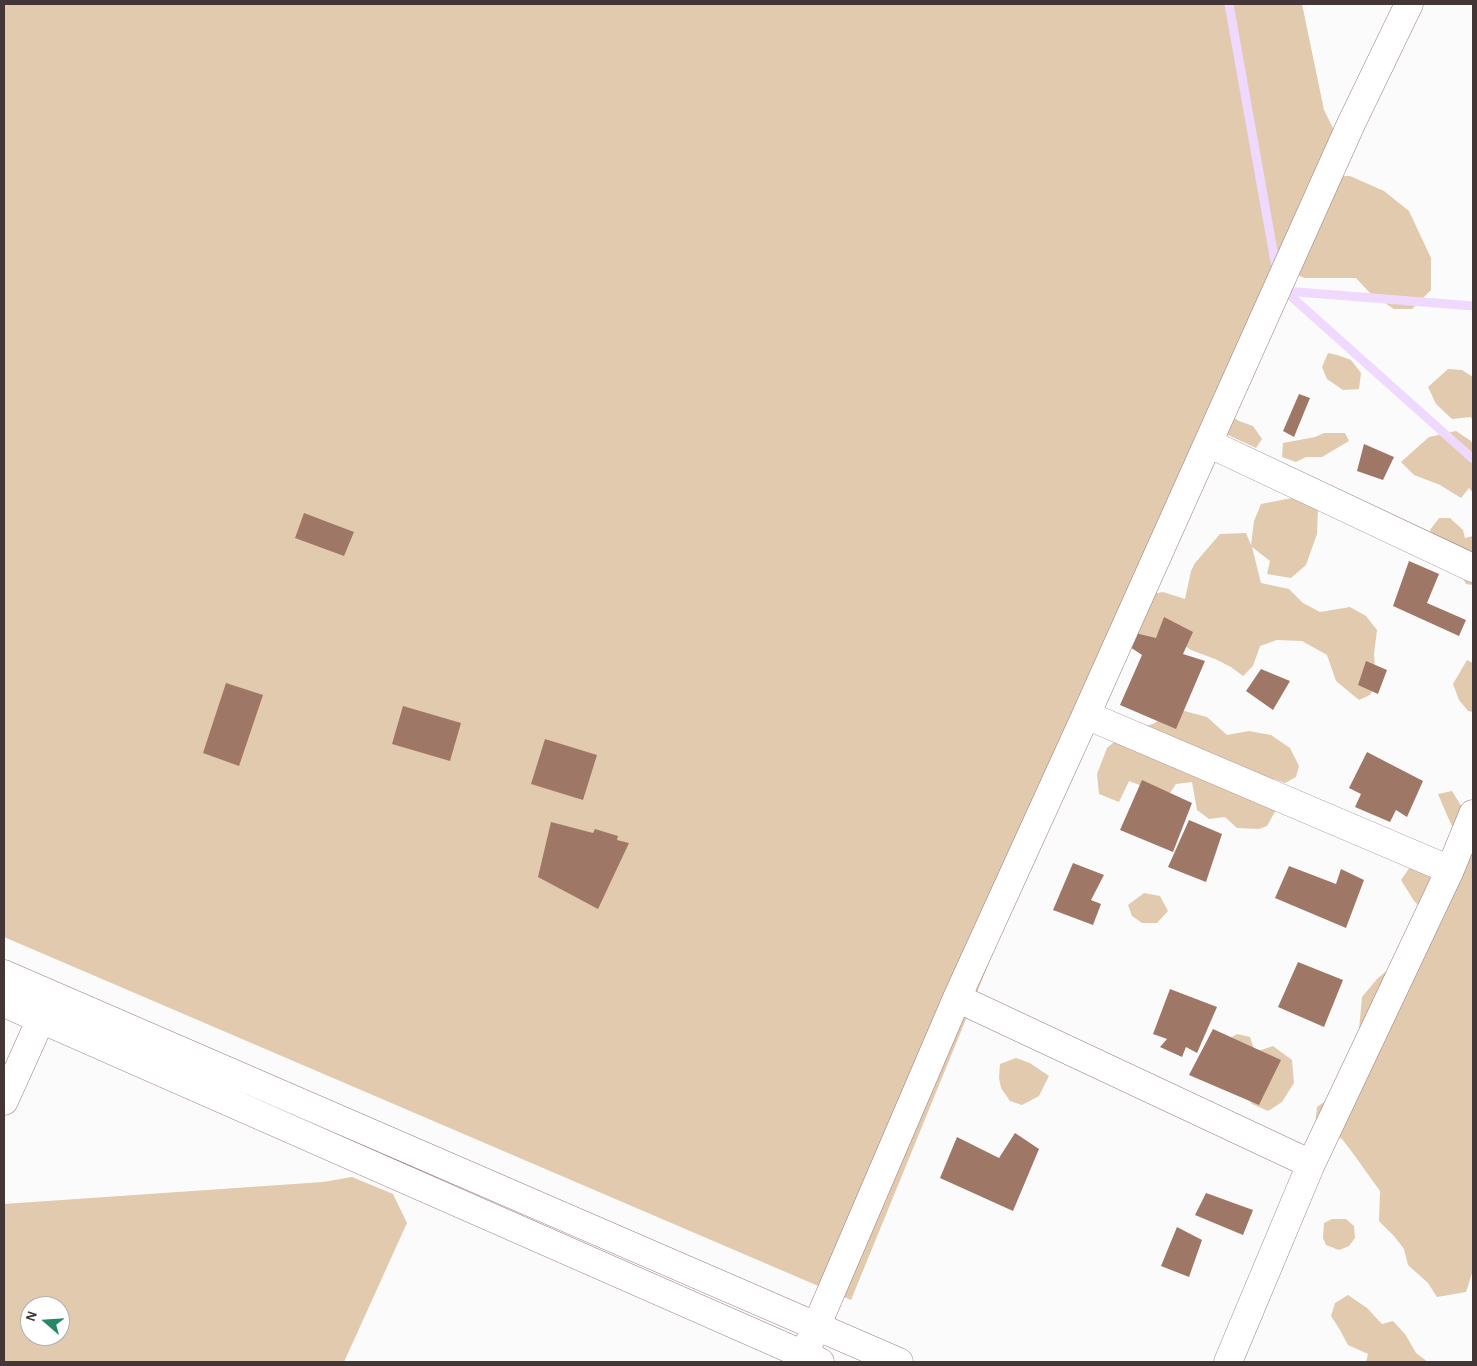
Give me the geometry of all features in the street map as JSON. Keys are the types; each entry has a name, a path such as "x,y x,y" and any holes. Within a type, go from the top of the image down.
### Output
{"street":[{"path":"4,1003 796,1357 816,1326 957,998 1351,124 1409,4"},
{"path":"1208,443 1473,568"},
{"path":"1086,715 1450,870"},
{"path":"1228,1362 1311,1164 1450,870 1473,814"},
{"path":"4,974 899,1362"},
{"path":"957,998 1311,1164"},
{"path":"4,1101 41,1019"}],"shaded area":[{"path":"4,4 1302,4 1324,110 1337,136 1325,176 1350,176 1384,191 1409,211 1431,258 1431,290 1412,309 1394,309 1370,293 1356,278 1304,278 1275,263 1147,595 1163,592 1185,599 1191,571 1195,563 1220,534 1246,533 1251,545 1254,521 1261,504 1292,498 1318,508 1317,534 1306,565 1291,578 1267,574 1270,561 1252,547 1261,583 1289,589 1303,603 1320,612 1350,607 1366,616 1377,630 1374,654 1375,668 1379,679 1370,695 1359,700 1336,681 1327,655 1302,641 1277,640 1260,646 1253,666 1243,676 1231,667 1191,650 1174,639 1140,653 1131,616 851,1300 4,937"},
{"path":"1328,353 1351,360 1361,373 1359,389 1343,390 1327,379 1322,367"},
{"path":"1448,369 1462,370 1473,377 1473,422 1471,417 1452,419 1436,404 1428,387"},
{"path":"1228,414 1239,421 1253,426 1262,439 1256,448 1226,434"},
{"path":"1456,431 1471,441 1473,445 1473,493 1469,488 1461,498 1440,485 1414,475 1401,462 1429,437"},
{"path":"1324,433 1345,433 1349,441 1322,457 1306,457 1296,462 1282,457 1283,443 1315,437"},
{"path":"1439,518 1450,518 1463,530 1465,538 1473,536 1473,585 1466,584 1460,572 1434,541 1430,530"},
{"path":"1467,660 1473,663 1473,712 1468,711 1459,700 1453,684"},
{"path":"1177,709 1207,717 1227,735 1249,731 1271,735 1290,748 1299,766 1296,777 1285,783 1274,779 1270,791 1277,808 1267,826 1259,829 1237,828 1225,817 1209,819 1197,810 1192,782 1176,784 1168,796 1129,781 1119,802 1099,794 1097,774 1107,748 1128,730 1153,724"},
{"path":"1452,791 1465,812 1473,799 1473,1270 1466,1292 1437,1297 1428,1283 1408,1265 1404,1249 1379,1221 1380,1191 1342,1139 1315,1126 1317,1107 1331,1097 1359,1030 1362,997 1377,979 1397,962 1400,945 1405,933 1416,927 1426,912 1414,901 1401,880 1410,867 1428,874 1435,885 1458,839 1438,794"},
{"path":"1144,893 1160,896 1168,911 1157,923 1142,923 1132,916 1128,905"},
{"path":"1237,1034 1250,1037 1255,1052 1273,1046 1292,1060 1294,1083 1282,1102 1268,1111 1252,1104 1235,1080 1223,1042"},
{"path":"1016,1058 1030,1063 1049,1076 1039,1096 1022,1105 1010,1101 1001,1088 999,1078 1000,1064"},
{"path":"352,1177 393,1194 407,1223 344,1362 4,1362 4,1204 323,1182"},
{"path":"1332,1219 1346,1219 1354,1226 1355,1238 1349,1246 1339,1250 1326,1245 1323,1238 1324,1223"},
{"path":"1348,1295 1367,1308 1382,1324 1393,1321 1405,1334 1416,1353 1428,1362 1366,1362 1368,1354 1348,1345 1331,1316 1335,1303"}],"building":[{"path":"1299,394 1310,398 1294,437 1283,431"},
{"path":"1364,444 1394,457 1383,480 1357,471"},
{"path":"304,513 354,532 344,556 295,538"},
{"path":"1409,561 1439,574 1427,603 1466,620 1459,636 1393,606"},
{"path":"1164,617 1193,632 1183,654 1205,661 1176,729 1120,705 1142,655 1130,647 1135,633 1156,638"},
{"path":"1366,661 1387,670 1378,694 1358,685"},
{"path":"1261,669 1290,681 1273,710 1246,691"},
{"path":"226,683 263,695 239,766 203,753"},
{"path":"403,706 461,723 450,761 392,744"},
{"path":"545,739 597,755 583,800 531,784"},
{"path":"1367,752 1423,781 1407,817 1396,810 1390,822 1355,807 1361,794 1349,788"},
{"path":"1142,780 1192,803 1173,852 1120,830"},
{"path":"1189,820 1222,834 1206,882 1168,867"},
{"path":"551,822 593,833 595,829 618,836 617,840 629,843 598,909 538,877"},
{"path":"1073,863 1104,875 1091,900 1101,904 1093,925 1053,910"},
{"path":"1289,866 1336,884 1341,869 1364,880 1346,928 1275,898"},
{"path":"1298,962 1343,980 1324,1027 1278,1007"},
{"path":"1170,989 1217,1007 1197,1053 1186,1047 1182,1057 1160,1047 1167,1039 1153,1034"},
{"path":"1213,1029 1281,1060 1259,1105 1189,1075"},
{"path":"1015,1133 1039,1149 1013,1211 940,1178 957,1137 999,1158"},
{"path":"1206,1193 1253,1210 1243,1235 1195,1215"},
{"path":"1177,1227 1202,1240 1189,1277 1161,1266"}],"waterway":[{"path":"1229,4 1275,262"},
{"path":"1285,291 1473,459"},
{"path":"1285,291 1473,306"}]}
